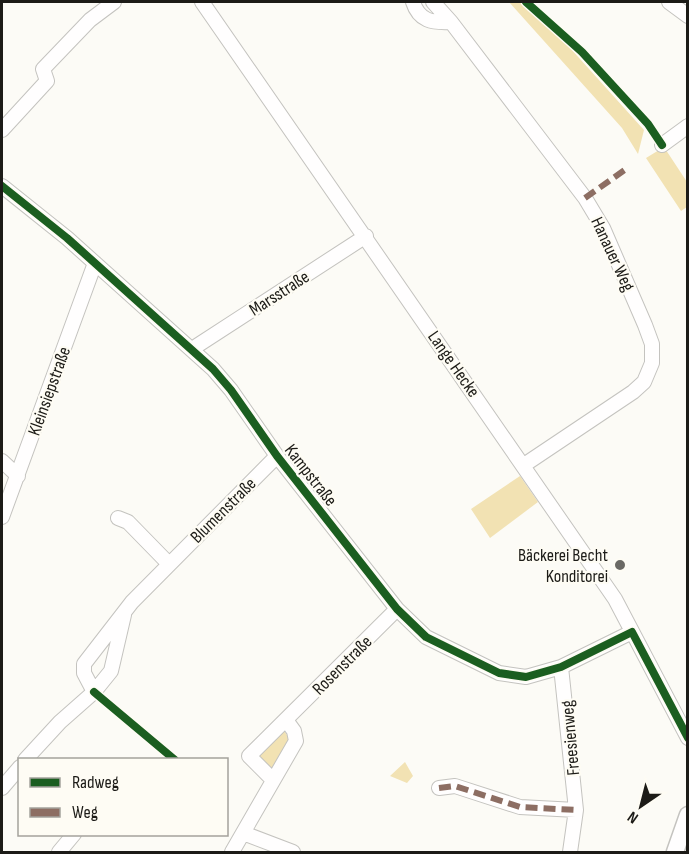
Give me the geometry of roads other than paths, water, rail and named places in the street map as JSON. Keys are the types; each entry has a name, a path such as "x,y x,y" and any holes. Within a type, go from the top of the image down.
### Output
{"street":[{"path":"2,130 47,81 43,69 90,20 114,2"},
{"name":"Lange Hecke","path":"202,2 615,599 687,738"},
{"path":"413,2 415,10 426,20 451,22"},
{"name":"Hanauer Weg","path":"433,2 451,22 585,198 603,228 652,344 649,372 633,392 524,465"},
{"path":"669,2 687,16"},
{"path":"662,145 687,126"},
{"name":"Kampstraße","path":"2,186 95,263 192,349 231,390 277,456 397,609 426,637 499,673 526,677 561,667 632,632"},
{"name":"Marsstraße","path":"192,349 366,236"},
{"name":"Kleinsiepstraße","path":"2,517 95,263"},
{"name":"Blumenstraße","path":"94,692 84,673 84,664 125,610 277,456"},
{"path":"2,461 18,476"},
{"path":"118,518 128,522 169,564"},
{"name":"Rosenstraße","path":"273,780 249,756 397,609"},
{"path":"27,758 60,722 94,692 111,671 125,610"},
{"name":"Freesienweg","path":"561,667 576,810 570,852"},
{"path":"232,852 296,737 286,720"},
{"path":"2,788 18,768"},
{"path":"439,788 455,786 520,807 576,810"},
{"path":"675,852 687,815"},
{"path":"243,832 293,852"},
{"path":"59,852 72,836"}],"place":[{"name":"Bäckerei Becht Konditorei","path":"620,565"}]}
